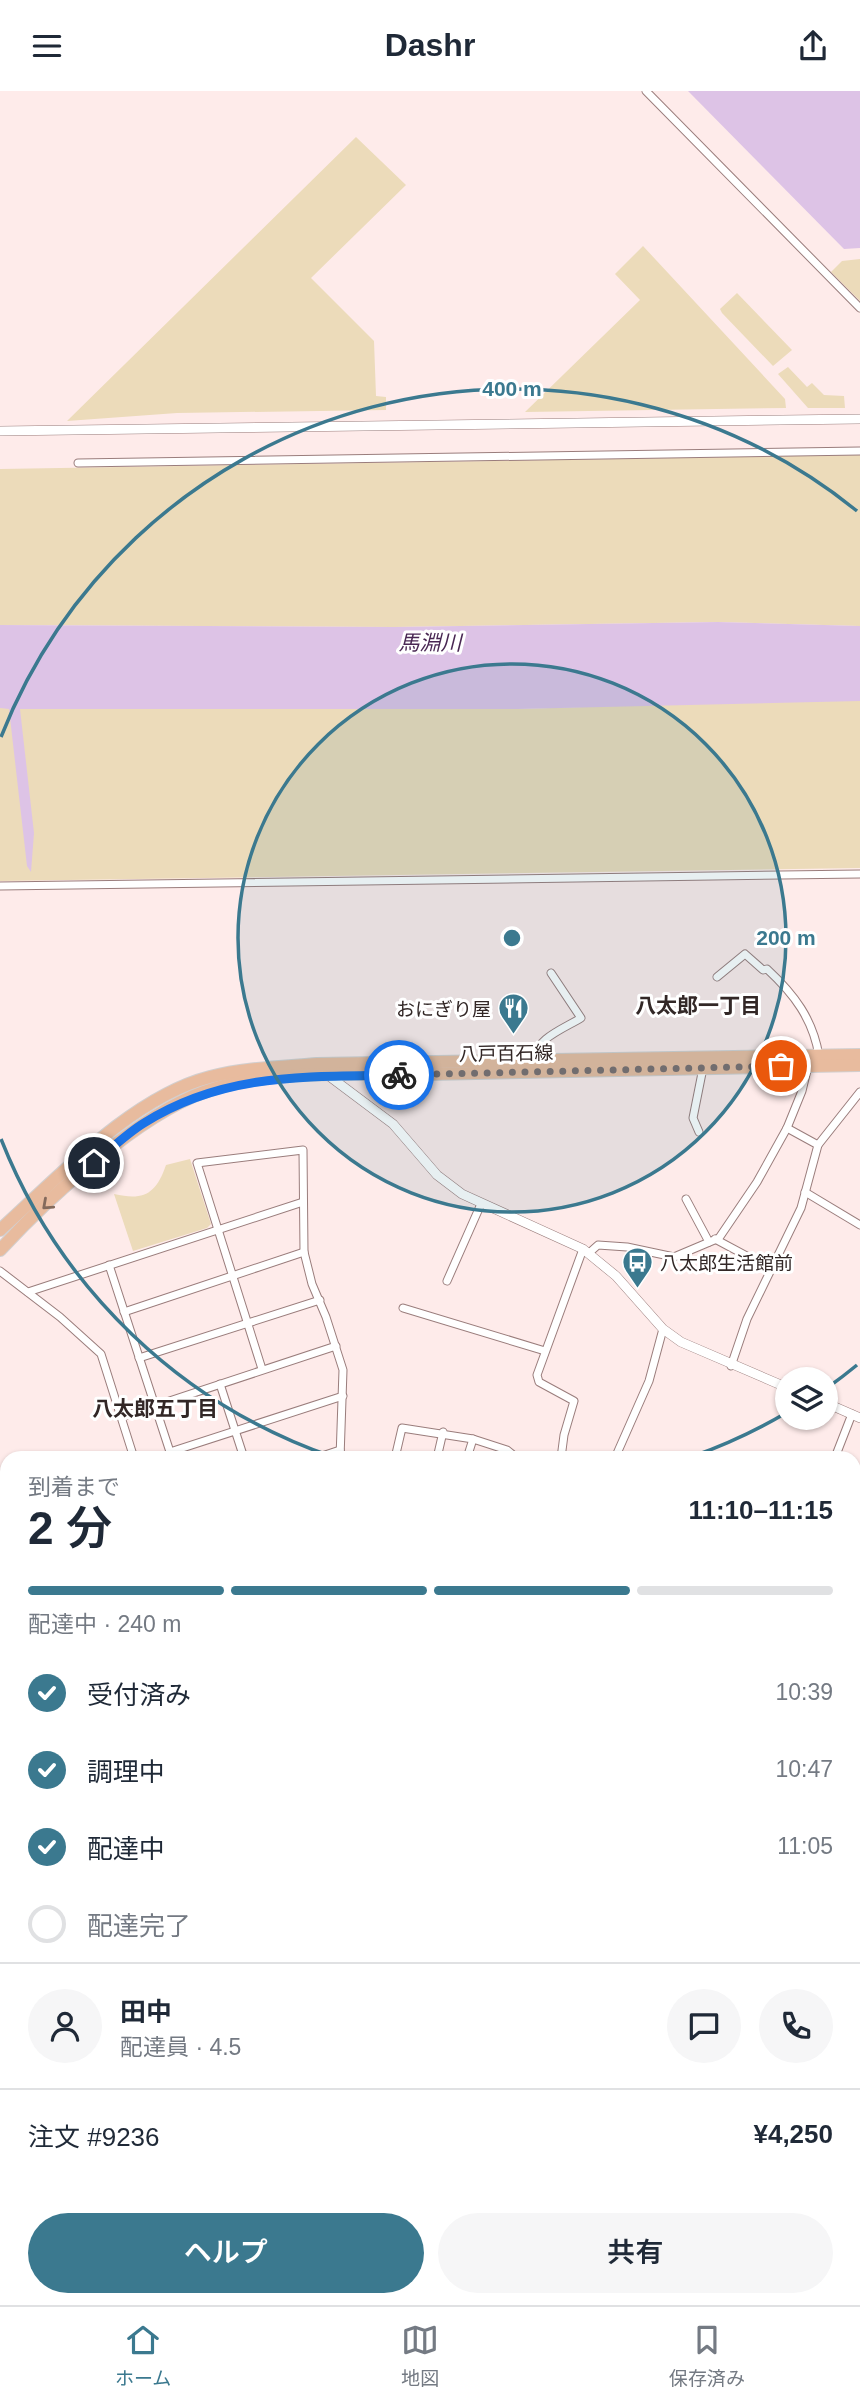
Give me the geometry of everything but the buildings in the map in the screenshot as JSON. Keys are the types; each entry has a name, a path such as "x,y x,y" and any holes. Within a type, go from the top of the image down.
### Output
{"main road":[{"name":"八戸百石線","path":"0,1230 123,1123 179,1088 234,1072 317,1065 860,1055"},
{"name":"八戸百石線","path":"0,1251 94,1163 143,1123 205,1091 256,1080 328,1076 860,1065"}],"street":[{"path":"646,91 860,308"},
{"path":"0,431 860,419"},
{"path":"78,463 860,451"},
{"path":"0,886 860,873"},
{"path":"717,977 745,954 763,970 767,969 792,992 803,1008 819,1056"},
{"path":"533,1061 533,1054 543,1041 581,1018 551,973"},
{"path":"317,1065 393,1124 438,1175 481,1204 586,1251 616,1276 663,1329 681,1342 775,1383"},
{"path":"562,1451 575,1401 539,1383 537,1375 586,1251 598,1245 627,1247 674,1258 712,1241 757,1182 787,1128 802,1091 808,1066"},
{"path":"699,1132 693,1118 703,1068"},
{"path":"732,1366 747,1319 793,1227 818,1145 860,1091"},
{"path":"787,1128 818,1145"},
{"path":"262,1369 197,1163 303,1150 304,1252 312,1285 320,1300 343,1370 340,1451"},
{"path":"805,1192 860,1225"},
{"path":"686,1199 712,1241 771,1269"},
{"path":"28,1292 303,1202"},
{"path":"447,1281 481,1204"},
{"path":"124,1312 304,1252"},
{"path":"109,1265 170,1451"},
{"path":"0,1271 100,1354 132,1451"},
{"path":"139,1358 320,1300"},
{"path":"403,1308 545,1351"},
{"path":"618,1451 649,1381 663,1329"},
{"path":"121,1417 336,1346"},
{"path":"220,1384 242,1451"},
{"path":"182,1451 343,1396"},
{"path":"838,1408 856,1416 838,1451"},
{"path":"397,1451 402,1428 443,1432 508,1451"},
{"path":"439,1451 443,1432"},
{"path":"469,1451 473,1439"}],"shaded area":[{"path":"356,137 406,185 311,278 374,341 376,396 386,397 386,410 177,413 67,421"},
{"path":"643,246 785,399 786,408 525,412 640,300 615,274"},
{"path":"860,259 860,301 831,272 842,261"},
{"path":"737,293 792,350 773,366 720,309"},
{"path":"788,367 807,387 812,383 824,395 844,396 845,408 808,408 778,374"},
{"path":"860,455 860,626 718,622 394,627 0,625 0,469"},
{"path":"860,701 860,868 0,881 0,708 518,709"},
{"path":"190,1159 211,1224 207,1228 133,1251 114,1194 133,1197 148,1193 158,1183 166,1165"}],"water":[{"path":"688,91 860,91 860,248 844,249"},
{"name":"馬淵川","path":"718,622 860,626 860,701 518,709 20,709 34,833 31,872 27,866 9,709 0,708 0,625 394,627"}],"way so far":[{"path":"399,1075 781,1066"}],"place":[{"name":"おにぎり屋","path":"514,1036"},
{"name":"八太郎生活館前","path":"637,1290"}],"district":[{"name":"八太郎一丁目","path":"698,1006"},
{"name":"八太郎五丁目","path":"155,1409"}],"route":[{"path":"94,1163 143,1123 205,1091 256,1080 399,1075"}]}
